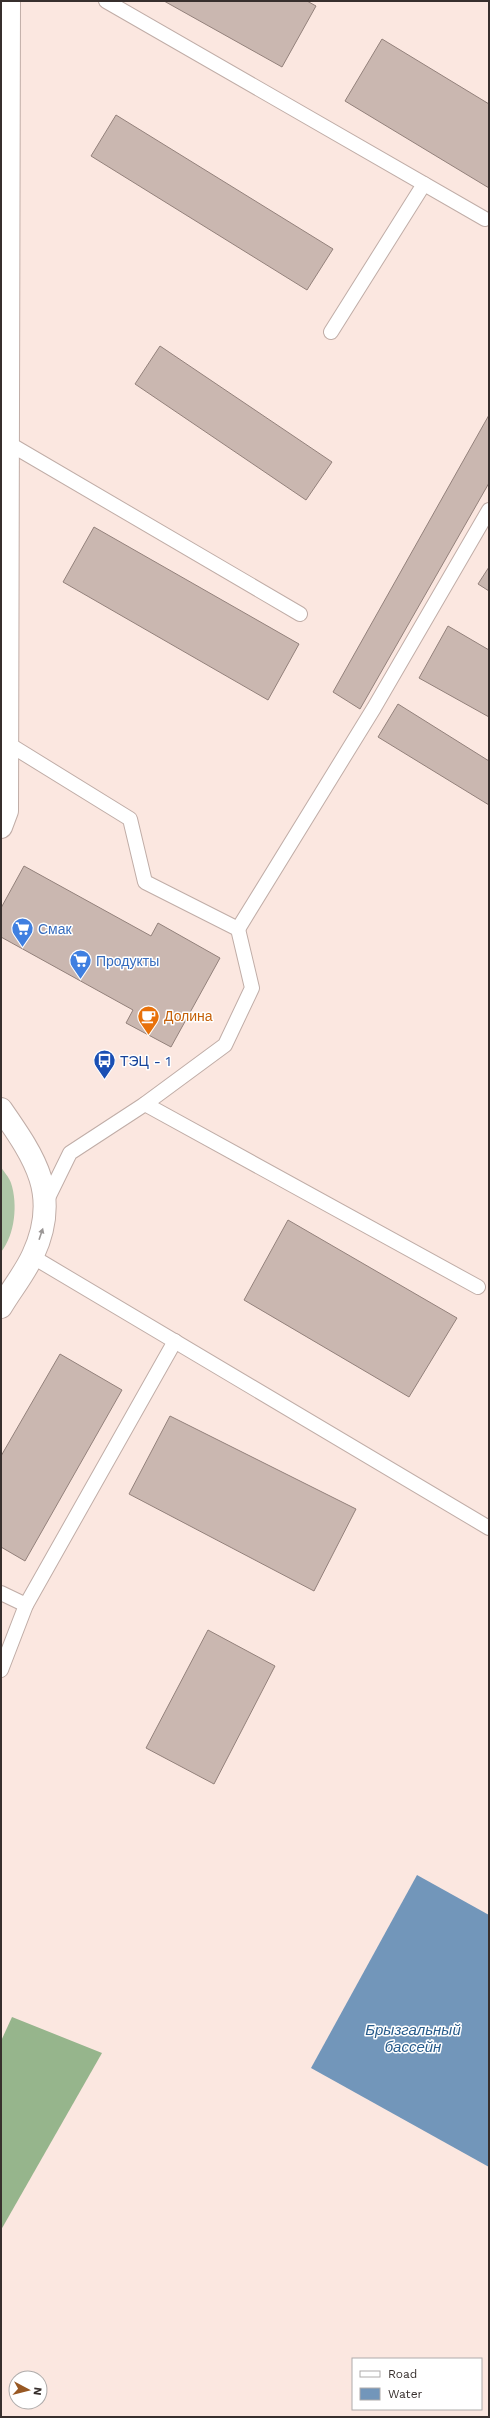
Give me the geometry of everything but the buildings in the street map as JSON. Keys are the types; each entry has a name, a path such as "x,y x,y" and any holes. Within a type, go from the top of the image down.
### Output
{"street":[{"path":"1,827 7,811 9,1"},
{"path":"1,1109 25,1144 41,1174 46,1202 43,1231 33,1257 9,1287 1,1307"},
{"path":"1,1121 25,1144"}],"lane":[{"path":"106,1 485,219"},
{"path":"331,332 424,184"},
{"path":"8,443 300,614"},
{"path":"46,1202 70,1153 145,1104 225,1044 252,988 238,929 374,708 489,510"},
{"path":"7,744 130,819 145,882 238,929"},
{"path":"145,1104 478,1287"},
{"path":"33,1257 489,1528"},
{"path":"1,1670 26,1605 175,1341"},
{"path":"1,1593 26,1605"}],"green space":[{"path":"1,1167 11,1183 15,1210 9,1237 1,1252"},
{"path":"12,2017 102,2053 1,2230 1,2041"}],"water":[{"name":"Брызгальный бассейн","path":"417,1875 489,1915 489,2167 311,2068"}],"place":[{"name":"Смак","path":"23,948"},
{"name":"Продукты","path":"80,980"},
{"name":"Долина","path":"149,1036"},
{"name":"ТЭЦ - 1","path":"105,1080"}]}
